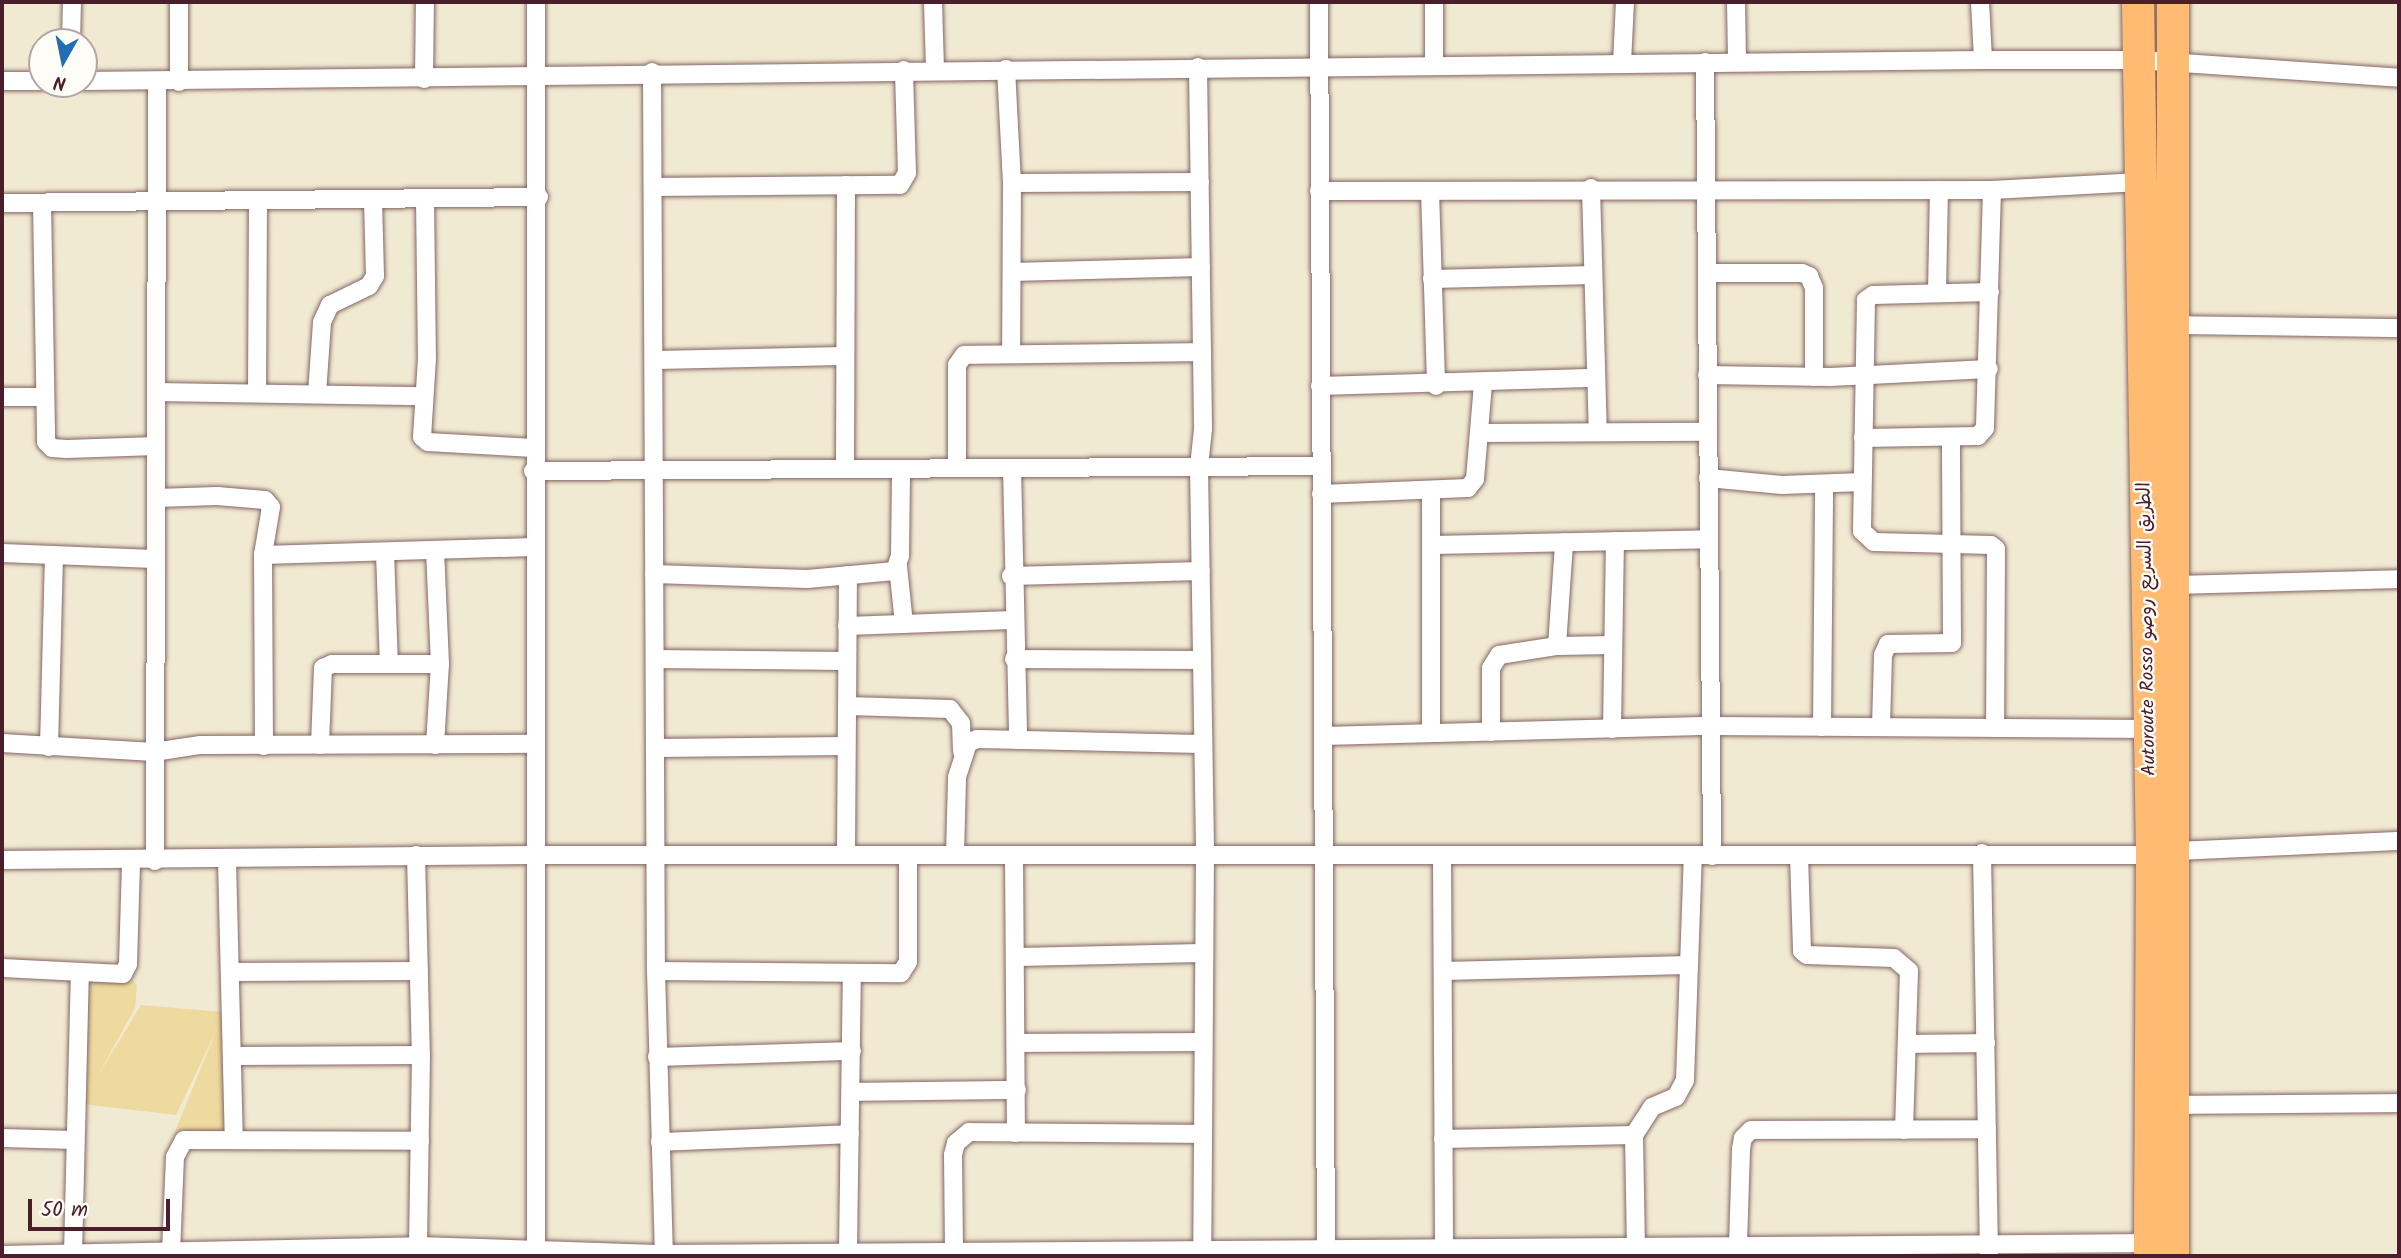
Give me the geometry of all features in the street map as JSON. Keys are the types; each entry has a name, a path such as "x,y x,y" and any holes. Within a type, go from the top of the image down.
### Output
{"highway":[{"name":"Autoroute Rosso الطريق السريع روصو","path":"2138,2 2150,729 2163,853 2174,1105 2158,1252"},
{"name":"Autoroute Rosso الطريق السريع روصو","path":"2158,1252 2163,853 2174,585 2173,2"}],"street":[{"path":"71,28 72,2"},
{"path":"179,2 179,82"},
{"path":"424,79 425,2"},
{"path":"536,1255 533,448 539,197 537,2"},
{"path":"933,2 935,69"},
{"path":"1319,2 1326,1252"},
{"path":"1434,2 1434,65"},
{"path":"1622,63 1625,2"},
{"path":"1736,2 1737,62"},
{"path":"1980,2 1983,60"},
{"path":"98,81 424,79 652,72 904,69 1983,60 2138,60 2399,78"},
{"path":"1705,62 1712,856"},
{"path":"1198,67 1202,352 1199,467 1205,855 1202,1252"},
{"path":"1006,68 1012,183 1011,354"},
{"path":"653,187 900,185 904,181 904,69"},
{"path":"652,72 656,971 664,1255"},
{"path":"2,81 28,81"},
{"path":"155,861 155,200 158,81"},
{"path":"1012,183 1200,182"},
{"path":"1319,191 1706,187 1992,190 2140,182"},
{"path":"845,469 846,186"},
{"path":"1591,188 1598,432"},
{"path":"1937,293 1939,190"},
{"path":"1863,438 1978,436 1985,428 1989,369 1992,190"},
{"path":"1430,191 1436,386"},
{"path":"2,203 539,197"},
{"path":"425,199 424,396 421,430 428,442 533,448"},
{"path":"317,394 323,322 330,305 369,286 375,276 373,200"},
{"path":"42,202 45,436 52,448 156,446"},
{"path":"257,394 258,202"},
{"path":"1012,272 1201,267"},
{"path":"1707,273 1802,273 1809,276 1814,288 1814,377"},
{"path":"1432,279 1594,275"},
{"path":"1990,292 1873,295 1866,299 1862,375 1862,531 1869,541 1990,545 1999,555 1995,728"},
{"path":"2174,325 2399,328"},
{"path":"957,468 958,361 964,355 1202,352"},
{"path":"654,359 845,356"},
{"path":"1707,375 1814,377 1989,369"},
{"path":"1320,387 1436,386 1596,378"},
{"path":"1321,494 1468,488 1475,480 1483,383"},
{"path":"156,392 424,396"},
{"path":"2,397 45,397"},
{"path":"1480,433 1708,432"},
{"path":"1881,727 1883,655 1888,644 1952,643 1951,437"},
{"path":"533,471 1320,466"},
{"path":"1012,468 1012,620 1018,740"},
{"path":"901,469 898,566 904,624"},
{"path":"1708,478 1824,484 1862,482"},
{"path":"1822,727 1824,484"},
{"path":"1431,491 1431,733"},
{"path":"156,498 217,496 265,500 272,515 263,555 264,746"},
{"path":"1433,545 1709,539"},
{"path":"1612,729 1615,541"},
{"path":"1557,646 1564,542"},
{"path":"263,555 533,547"},
{"path":"435,551 440,664 435,745"},
{"path":"385,552 388,664"},
{"path":"2,553 154,559"},
{"path":"49,747 54,556"},
{"path":"654,574 807,579 895,571 898,566"},
{"path":"1012,576 1201,571"},
{"path":"846,855 848,575"},
{"path":"2174,585 2399,579"},
{"path":"847,626 1012,620"},
{"path":"1491,732 1493,661 1499,655 1557,646 1613,645"},
{"path":"655,659 847,661"},
{"path":"1013,659 1202,660"},
{"path":"320,745 323,668 440,664"},
{"path":"847,706 950,709 961,723 962,751 957,777 955,855"},
{"path":"1322,736 1711,726 2150,729"},
{"path":"962,751 977,739 1203,744"},
{"path":"2,743 154,752 200,745 534,744"},
{"path":"655,748 846,746"},
{"path":"2,860 155,861 416,855 1712,856 2163,853 2399,841"},
{"path":"1982,853 1989,1249"},
{"path":"416,855 421,1055 419,1251"},
{"path":"656,971 901,973 908,962 908,855"},
{"path":"1014,855 1016,1133"},
{"path":"1442,855 1444,1252"},
{"path":"1636,1245 1634,1135 1652,1107 1676,1097 1684,1087 1693,855"},
{"path":"1800,855 1799,948 1807,955 1902,961 1911,985 1904,1130"},
{"path":"227,860 234,1138"},
{"path":"2,968 120,976 126,970 131,861"},
{"path":"1015,957 1204,953"},
{"path":"1443,971 1689,965"},
{"path":"230,972 419,971"},
{"path":"73,1254 80,973"},
{"path":"848,1251 852,974"},
{"path":"1016,1043 1203,1042"},
{"path":"1908,1044 1986,1043"},
{"path":"657,1057 852,1051"},
{"path":"232,1056 421,1055"},
{"path":"852,1092 1017,1090"},
{"path":"2174,1105 2399,1103"},
{"path":"1738,1245 1741,1149 1746,1134 1987,1129"},
{"path":"954,1250 956,1143 968,1132 1203,1134"},
{"path":"660,1142 850,1134"},
{"path":"1443,1139 1634,1135"},
{"path":"171,1252 178,1145 191,1137 420,1141"},
{"path":"2,1138 74,1140"},
{"path":"2,1255 419,1251 536,1255 848,1251 901,1254 954,1250 1010,1253 1444,1252 1636,1245 1686,1251 1738,1245 1800,1250 2158,1252"}],"sand":[{"path":"80,978 130,978 137,985 135,1008 96,1079 141,1005 224,1012 230,1134 174,1134 216,1031 176,1115 82,1104"}]}
